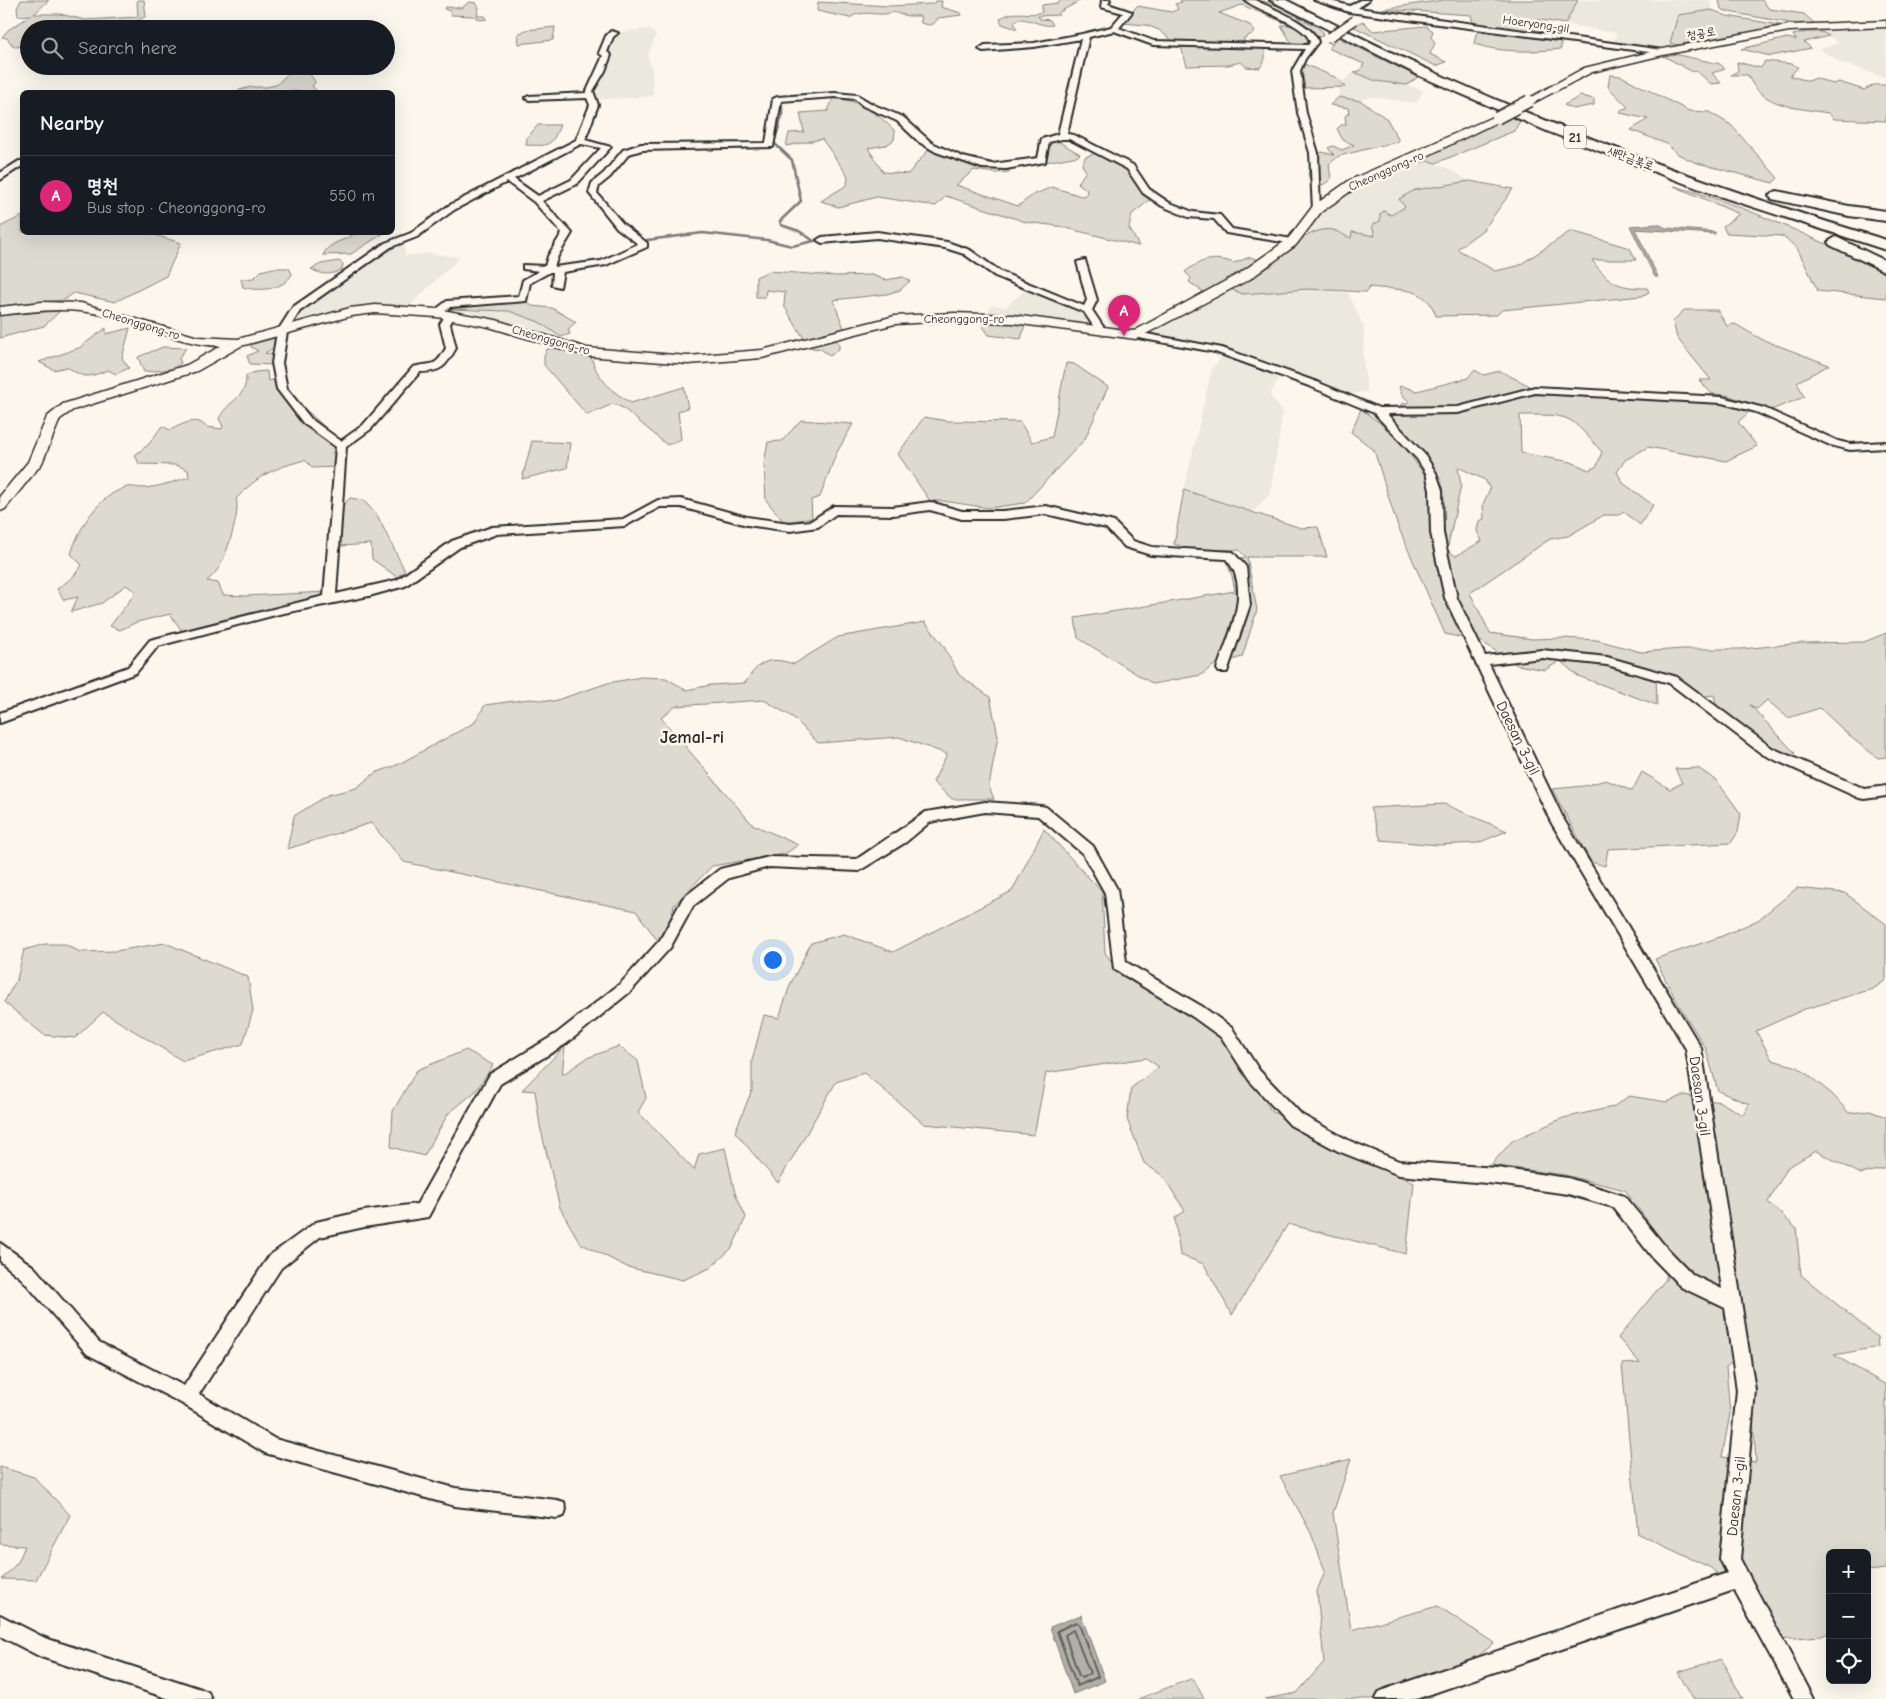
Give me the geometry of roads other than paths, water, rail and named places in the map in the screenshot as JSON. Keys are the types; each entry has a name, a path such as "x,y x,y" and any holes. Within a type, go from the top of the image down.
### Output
{"highway":[{"name":"새만금북로","path":"1276,0 1444,82 1553,128 1655,168 1886,245"},
{"name":"새만금북로","path":"1289,0 1451,78 1681,168 1886,238"},
{"path":"1655,168 1814,232 1886,267"},
{"path":"1681,168 1713,175 1886,229"},
{"path":"1772,194 1849,211 1886,216"},
{"path":"1728,197 1886,249"}],"street":[{"path":"1106,0 1104,5 1128,12 1114,29"},
{"path":"1249,0 1304,28 1314,37 1312,45 1301,59 1296,71 1302,113 1314,153 1317,209"},
{"name":"Hoeryong-gil","path":"1318,0 1349,10 1663,52"},
{"path":"1349,10 1365,0"},
{"path":"983,49 985,47 1013,48 1086,36 1114,29 1153,43 1312,45 1330,37 1365,12"},
{"name":"청공로","path":"1528,101 1588,70 1663,52 1789,28 1886,24"},
{"path":"580,141 594,104 589,91 601,71 607,55 603,53 610,36 614,32"},
{"path":"1062,136 1086,36"},
{"path":"529,98 591,95"},
{"path":"526,267 553,269 603,263 644,244 620,226 593,193 595,186 626,152 641,148 770,146 772,127 777,117 777,100 835,95 857,96 862,103 881,109 902,120 923,141 952,156 988,167 1001,168 1042,160 1046,141 1062,136 1071,137 1130,167 1146,191 1165,204 1191,215 1217,217 1229,231 1292,242"},
{"name":"Cheonggong-ro","path":"1136,335 1245,276 1292,242 1317,209 1354,182 1425,154 1528,101"},
{"path":"341,446 307,422 282,389 277,363 282,332 296,309 388,245 414,235 451,208 507,178 580,141 607,147 574,182 536,200"},
{"path":"0,177 20,164"},
{"path":"507,178 536,200 567,233 553,256 553,269 557,285"},
{"path":"822,240 877,235 947,244 967,252 998,274 1088,310 1101,330"},
{"path":"1082,262 1092,300 1088,310"},
{"path":"330,599 341,446 367,427 417,368 431,369 442,364 451,348 444,314 447,304 523,299 526,282 553,269"},
{"name":"Cheonggong-ro","path":"0,310 42,306 81,308 106,313 197,341 238,343 350,312 375,309 444,314 491,323 586,352 628,357 688,360 762,354 896,320 954,318 1013,319 1136,335 1218,350 1314,384 1378,411"},
{"path":"0,506 36,463 54,417 68,407 117,390 192,368 238,343"},
{"path":"1378,411 1458,410 1534,390 1722,400 1760,410 1842,445 1850,447 1886,445"},
{"name":"Daesan 3-gil","path":"1378,411 1421,457 1431,474 1436,490 1438,533 1451,598 1558,822 1693,1048 1746,1390 1730,1559 1738,1580 1793,1672 1804,1699"},
{"path":"0,718 132,670 154,643 279,610 369,592 401,583 456,544 496,530 625,522 658,504 681,503 747,521 790,527 814,524 834,510 893,511 930,506 962,515 1003,515 1046,510 1110,526 1129,544 1151,551 1229,554 1240,567 1244,605 1223,669"},
{"path":"1481,661 1542,654 1607,661 1673,680 1767,751 1864,794 1886,791"},
{"path":"187,1397 275,1262 316,1230 364,1219 422,1211 495,1079 561,1039 626,987 665,944 688,902 725,873 769,862 859,865 901,838 926,817 985,807 1041,811 1088,850 1112,892 1120,965 1198,1012 1227,1033 1254,1075 1296,1120 1344,1146 1399,1168 1497,1176 1568,1186 1618,1201 1658,1251 1687,1281 1732,1303"},
{"path":"0,1251 28,1273 93,1348 187,1397 270,1448 455,1497 557,1509"},
{"path":"1386,1699 1738,1580"},
{"path":"0,1625 41,1647 201,1699"}],"water":[{"path":"1658,224 1666,228 1715,232 1715,234 1635,229 1658,277 1655,277 1630,226"},
{"path":"1081,1615 1105,1681 1073,1694 1050,1627"}],"waterway":[{"path":"647,240 703,233 767,240 792,246 814,241 799,231 781,225 780,221 801,201 792,160 774,143 782,116 782,105"}],"place":[{"name":"명천","path":"1124,336"}],"district":[{"name":"Jemal-ri","path":"692,737"}]}
